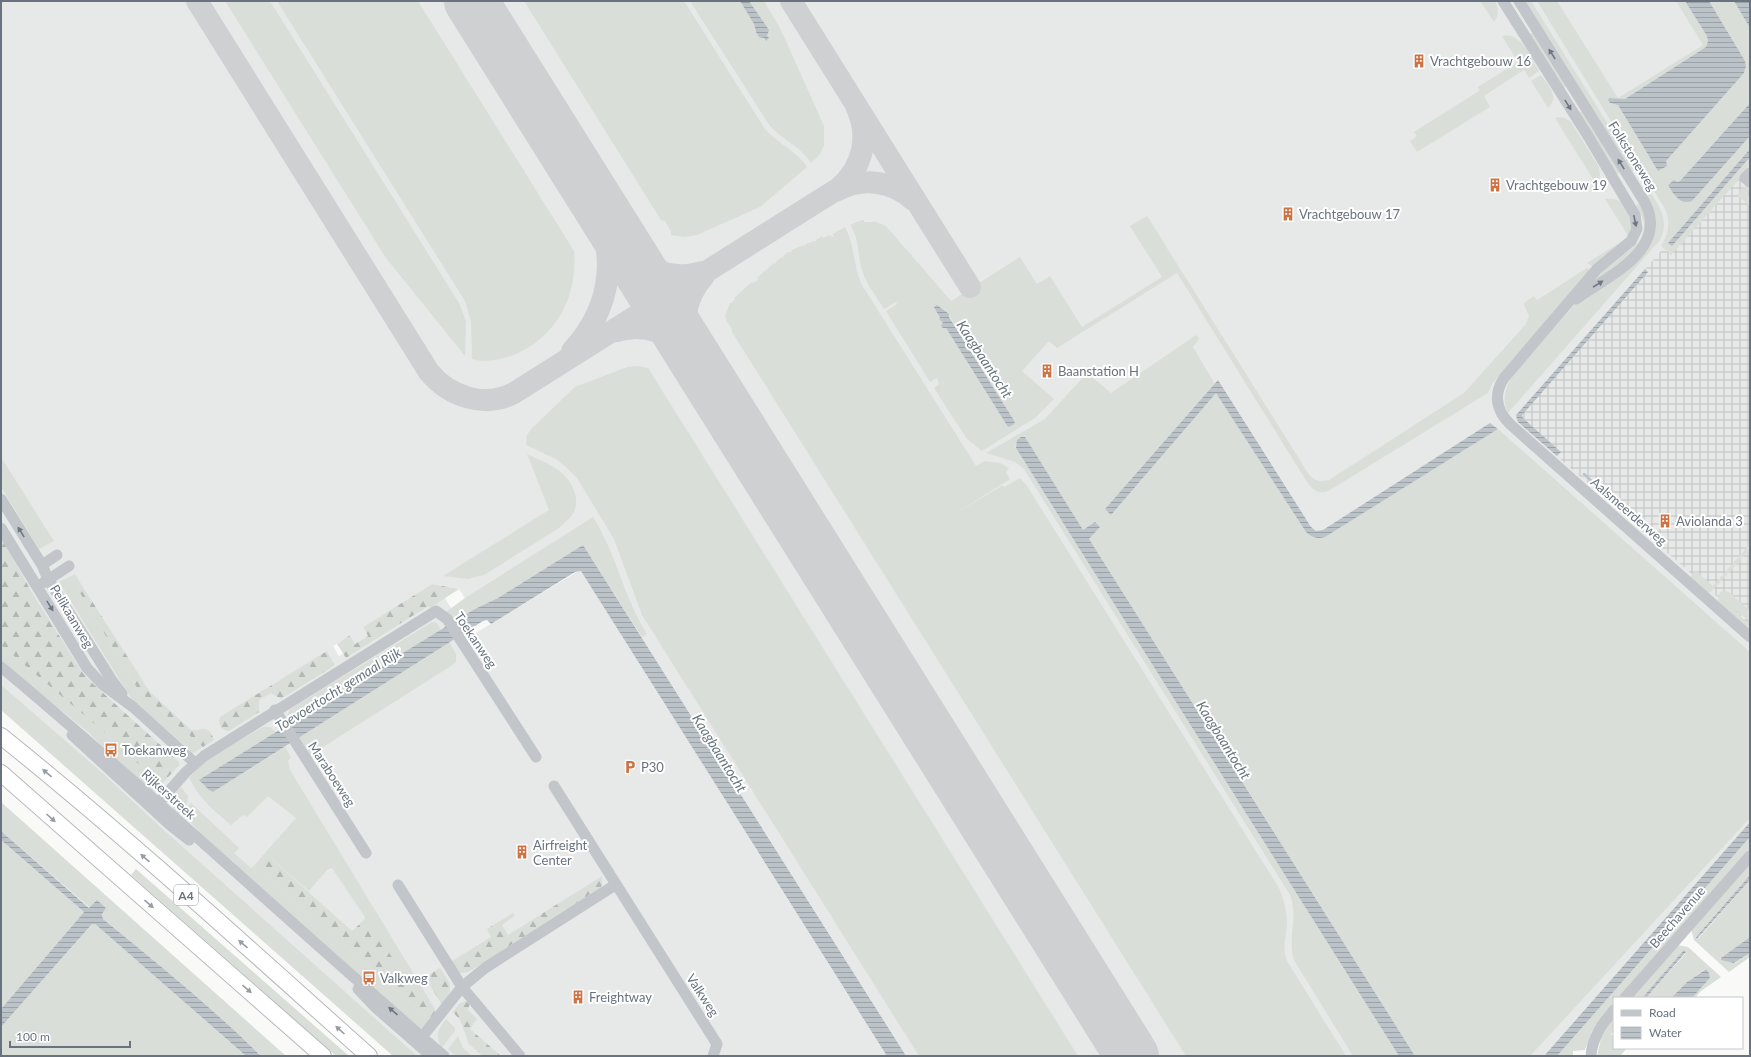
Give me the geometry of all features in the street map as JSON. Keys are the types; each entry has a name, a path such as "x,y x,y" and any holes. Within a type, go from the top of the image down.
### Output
{"highway":[{"name":"A4","path":"1,736 150,863 369,1056"},
{"name":"A4","path":"1,773 323,1056"},
{"name":"A4","path":"287,1024 308,1056"}],"street":[{"name":"Folkstoneweg","path":"1496,400 1504,378 1566,306 1578,289 1600,265 1631,241 1636,232 1637,222 1635,215 1588,136 1503,1"},
{"name":"Folkstoneweg","path":"1519,1 1644,201 1651,218 1648,238 1640,251 1616,273 1566,306"},
{"path":"1750,173 1745,178 1750,182"},
{"name":"Aalsmeerderweg","path":"1496,400 1502,415 1511,425 1750,637"},
{"name":"Pelikaanweg","path":"1,499 42,565 48,579 111,679 133,707"},
{"name":"Pelikaanweg","path":"1,528 87,668 102,684 133,707 195,763"},
{"path":"42,565 57,555"},
{"name":"Pelikaanweg","path":"48,579 70,566"},
{"path":"38,586 48,579"},
{"name":"Toekanweg","path":"155,806 195,763 275,710 436,611 447,619 536,757"},
{"name":"Rijkerstreek","path":"1,667 91,742 155,806"},
{"name":"Rijkerstreek","path":"1,673 155,806 420,1040 444,1056"},
{"name":"Maraboeweg","path":"275,710 366,853"},
{"path":"420,1040 462,987 485,968 615,885 554,786"},
{"name":"Beechavenue","path":"1626,997 1750,856"},
{"path":"398,885 462,987 520,1056"},
{"name":"Valkweg","path":"615,885 716,1044 713,1056"},
{"path":"1591,1056 1592,1045 1597,1033 1613,1011"},
{"name":"Rijkerstreek","path":"420,1040 431,1056"}],"shaded area":[{"path":"1,1 1750,1 1750,822 1544,1056 1415,1056 1095,522 1399,1056 905,1056 584,553 478,619 459,589 432,584 363,627 368,636 355,644 350,636 333,646 339,656 443,595 469,637 582,569 890,1056 408,1056 1,697"},
{"path":"1750,149 1750,625 1518,422 1516,417"}],"green space":[{"path":"225,1 270,1 459,303 466,321 465,356 386,258"},
{"path":"277,1 418,1 574,251 572,285 560,315 551,328 527,349 511,356 496,360 487,361 472,359 471,322 465,301"},
{"path":"524,1 684,1 765,129 798,156 807,167 760,207 697,235 685,237 671,235 665,221 661,220"},
{"path":"690,1 740,1 754,24 759,37 767,36 768,29 749,1 764,1 781,30 824,126 824,145 820,154 811,163 802,152 770,126"},
{"path":"1480,1 1495,1 1498,12 1494,22"},
{"path":"1524,1 1531,1 1636,169 1631,172"},
{"path":"1537,1 1557,1 1618,98 1703,45 1676,1 1685,1 1707,36 1708,41 1706,47 1625,99 1609,98 1610,103 1618,105 1658,171 1666,166 1666,161 1744,73 1746,68 1745,61 1709,1 1734,1 1750,28 1750,103 1680,181 1676,182 1689,202 1692,201 1750,136 1750,149 1668,243 1672,246 1750,157 1750,167 1671,255 1661,246 1666,237 1668,227 1668,217 1664,207"},
{"path":"1533,33 1567,86 1564,88 1530,34"},
{"path":"1502,36 1515,38 1520,42 1529,53 1539,71 1529,78 1524,70 1484,96 1490,107 1417,152 1410,141 1417,136 1414,132 1479,91 1478,87 1518,62"},
{"path":"1541,75 1552,91 1553,95 1553,100 1548,108 1531,81"},
{"path":"1581,111 1620,172 1619,173 1616,174 1580,113"},
{"path":"1555,118 1565,118 1571,122 1599,167 1600,177 1596,184"},
{"path":"1748,183 1750,185 1750,191 1748,190 1746,193 1750,197 1750,206 1737,195"},
{"path":"1651,193 1661,210 1664,221 1663,233 1660,240 1508,413 1505,403 1505,394 1512,376 1576,303 1645,249 1646,197"},
{"path":"1605,199 1618,200 1625,205 1632,219 1633,228 1630,236 1625,242 1595,268 1587,263 1629,237"},
{"path":"1639,203 1641,204 1647,218 1648,229 1643,241 1629,259 1619,268 1599,283 1582,291 1584,287 1592,282 1615,260 1634,246 1643,235 1644,228 1642,218 1636,206"},
{"path":"1147,216 1308,473 1314,479 1319,481 1329,480 1464,393 1526,324 1529,316 1524,305 1525,302 1534,296 1537,300 1587,268 1592,271 1492,384 1488,393 1330,490 1320,492 1314,490 1307,482 1177,273 1057,348 1049,341 1022,371 1054,399 1035,418 982,451 967,439 934,388 939,384 937,378 930,382 886,311 897,304 896,302 884,309 869,285 860,264 857,241 850,225 864,220 864,222 874,221 886,226 951,301 1020,257 1037,284 1050,276 1082,327 1162,277 1130,226","holes":["939,308 949,314 948,316 949,315 1015,422 1008,427 946,328 943,328 943,323 939,319 940,318 936,310"]},
{"path":"845,227 851,241 859,278 862,285 976,466 984,461 1000,463 1009,468 1006,472 1010,479 955,514 1003,485 1004,487 1020,478 1027,486 1279,888 1284,902 1286,915 1287,925 1285,947 1287,961 1346,1056 1186,1056 732,332 732,329 725,316 730,303 732,303 735,299 734,298 752,282 753,283 758,280 757,278 774,263 776,264 776,262 782,257 783,258 784,255 788,252 792,252 791,250 816,241 822,236 823,238 830,235 832,237 834,236 833,234"},
{"path":"1196,335 1199,339 1193,347 1215,384 1105,509 1111,515 1216,392 1306,532 1310,536 1317,538 1325,537 1498,429 1750,652 1750,818 1530,1056 1415,1056 1089,539 1100,527 1083,530 1025,438 1015,446 1016,448 1399,1056 1353,1056 1294,960 1292,952 1293,911 1290,895 1024,469 1015,462 986,453 1045,419 1087,373 1111,393"},
{"path":"638,366 648,368 1078,1056 919,1056 642,615 614,539 577,478 556,459 526,445 527,435 532,428 575,387 627,367"},
{"path":"527,454 552,466 568,479 575,492 576,498 576,505 573,514 559,528 484,575 468,579 443,576 549,510"},
{"path":"1,457 54,541 39,549 1,487"},
{"path":"593,517 608,546 632,605 647,634 642,637 583,545 498,598 453,622 446,612 465,598"},
{"path":"1,536 31,591 82,672 91,682 179,762 179,765 161,785 103,731 1,645"},
{"path":"1750,544 1750,549 1711,592 1708,593 1689,578 1695,571 1713,586"},
{"path":"75,574 81,584 77,588 139,691 203,747 193,753 131,698 59,582"},
{"path":"81,584 150,692 191,730 207,730 212,735 214,740 203,747 139,691 77,588"},
{"path":"432,584 459,589 430,608 428,606 346,658 337,644 350,635 355,644 368,636 363,627"},
{"path":"1723,590 1729,592 1750,611 1750,622 1737,611 1736,612 1750,625 1750,632 1718,601 1719,594"},
{"path":"432,622 437,623 441,630 289,724 287,716 290,709"},
{"path":"449,642 456,654 456,662 309,756 298,738"},
{"path":"1,645 103,731 161,785 151,795 87,731 1,662"},
{"path":"327,651 334,664 329,669 281,699 271,693 259,700 259,712 229,731 220,726 220,717"},
{"path":"1,685 98,769 166,832 417,1056 393,1056 1,710"},
{"path":"263,727 271,727 276,733 200,780 202,784 213,792 285,747 291,757 288,761 290,770 429,999 420,996 415,992 332,868 327,870 309,891 265,853 296,818 268,796 247,817 243,815 231,825 207,804 193,786 189,778 206,760"},
{"path":"181,787 188,796 187,804 177,816 173,809 172,801 175,793"},
{"path":"1,802 286,1056 261,1056 184,986 103,919 102,913 106,908 98,901 90,908 1,831"},
{"path":"191,803 239,848 234,853 251,868 254,866 430,1020 423,1028 419,1029 204,838 183,813"},
{"path":"1750,837 1750,849 1620,997 1613,997 1613,1004 1592,1031 1585,1050 1573,1051 1573,1056 1557,1056"},
{"path":"1,840 84,912 1,1009"},
{"path":"265,853 352,931 366,918 415,992 420,996 429,999 436,1011 430,1020 254,866"},
{"path":"1750,862 1750,875 1696,937 1698,939 1750,880 1750,937 1720,959 1735,963 1750,953 1750,957 1729,972 1694,940 1691,929"},
{"path":"136,869 349,1056 336,1056 131,875"},
{"path":"602,876 602,885 600,888 470,971 460,973 449,963 491,937 487,929 513,913 515,916 502,925 508,935"},
{"path":"92,924 95,924 246,1056 1,1056 1,1027"},
{"path":"1677,945 1688,947 1721,977 1701,991 1696,997 1693,997 1710,978 1705,969 1687,982 1672,997 1647,997 1686,953 1684,951 1643,997 1632,997"},
{"path":"440,968 447,978 450,986 449,995 442,1005 425,977"},
{"path":"465,1001 470,1004 468,1010 477,1019 470,1029 501,1056 483,1056 469,1044 460,1020 453,1012 459,1004"},
{"path":"446,1019 455,1028 455,1031 441,1049 438,1040 438,1033"},
{"path":"1613,1019 1613,1032 1611,1035 1613,1034 1613,1049 1626,1049 1620,1056 1597,1056 1601,1038"},
{"path":"458,1036 463,1048 472,1056 456,1056 448,1049"}],"water":[{"path":"740,1 749,1 769,30 767,36 769,38 766,41 764,38 759,37 754,24"},
{"path":"1685,1 1709,1 1745,61 1746,66 1744,73 1666,161 1667,166 1658,171 1618,105 1610,103 1608,100 1609,98 1625,99 1706,47 1708,41 1707,36"},
{"path":"1734,1 1750,1 1750,28"},
{"path":"1750,103 1750,136 1692,201 1684,202 1677,198 1668,185 1674,180 1677,182 1680,181"},
{"path":"1750,149 1750,157 1672,246 1668,243"},
{"path":"1645,269 1648,272 1522,415 1523,418 1561,452 1557,456 1518,422 1516,415"},
{"path":"937,305 949,314 948,316 949,315 1015,422 1013,425 1008,427 946,328 941,326 943,323 939,319 940,318 934,307"},
{"path":"1218,380 1311,527 1316,531 1323,530 1490,423 1498,429 1325,537 1317,538 1310,536 1306,532 1216,393 1111,515 1105,509"},
{"path":"1021,437 1025,437 1083,530 1095,522 1100,527 1089,539 1415,1056 1399,1056 1016,448 1017,440"},
{"path":"583,545 906,1056 887,1056 581,571 575,572 491,624 487,620 483,621 213,792 199,780 473,610 498,598"},
{"path":"1750,822 1750,837 1557,1056 1544,1056"},
{"path":"1,831 89,908 97,900 106,908 102,914 103,919 164,969 261,1056 246,1056 95,924 92,924 1,1027 1,1009 84,912 1,840"},
{"path":"1750,875 1750,880 1697,939 1696,937"},
{"path":"1750,937 1750,953 1734,963 1721,960 1721,958"},
{"path":"1684,950 1686,952 1647,997 1643,997"},
{"path":"1706,969 1709,973 1710,978 1693,997 1672,997 1687,982"}],"waterway":[{"path":"1584,474 1624,511"}],"taxiway":[{"path":"197,1 429,372 446,388 468,398 479,400 503,398 514,393 839,188 854,170 862,150 863,128 856,106"},
{"path":"791,1 970,287"},
{"path":"836,191 856,184 866,182 876,183 896,188 913,200"},
{"path":"572,351 587,332 597,313 604,294 608,274 604,232 598,211 589,190"},
{"path":"619,238 627,248 645,264 655,269 665,273 677,275 689,275 702,272"},
{"path":"691,353 688,342 686,313 692,294 704,276"},
{"path":"617,331 638,328 648,329 666,335 675,340 691,353"},
{"path":"1113,1026 1120,1041 1122,1056"}],"runway":[{"path":"471,1 1132,1056"}],"place":[{"name":"Vrachtgebouw 16","path":"1419,61"},
{"name":"Vrachtgebouw 19","path":"1495,185"},
{"name":"Vrachtgebouw 17","path":"1288,214"},
{"name":"Baanstation H","path":"1047,371"},
{"name":"Aviolanda 3","path":"1665,521"},
{"name":"Toekanweg","path":"111,750"},
{"name":"P30","path":"630,767"},
{"name":"Airfreight Center","path":"522,852"},
{"name":"Valkweg","path":"369,978"},
{"name":"Freightway","path":"578,997"}],"water label":[{"name":"Kaagbaantocht","path":"985,359"},
{"name":"Toevoertocht gemaal Rijk","path":"338,689"},
{"name":"Kaagbaantocht","path":"1224,740"},
{"name":"Kaagbaantocht","path":"720,753"}]}
